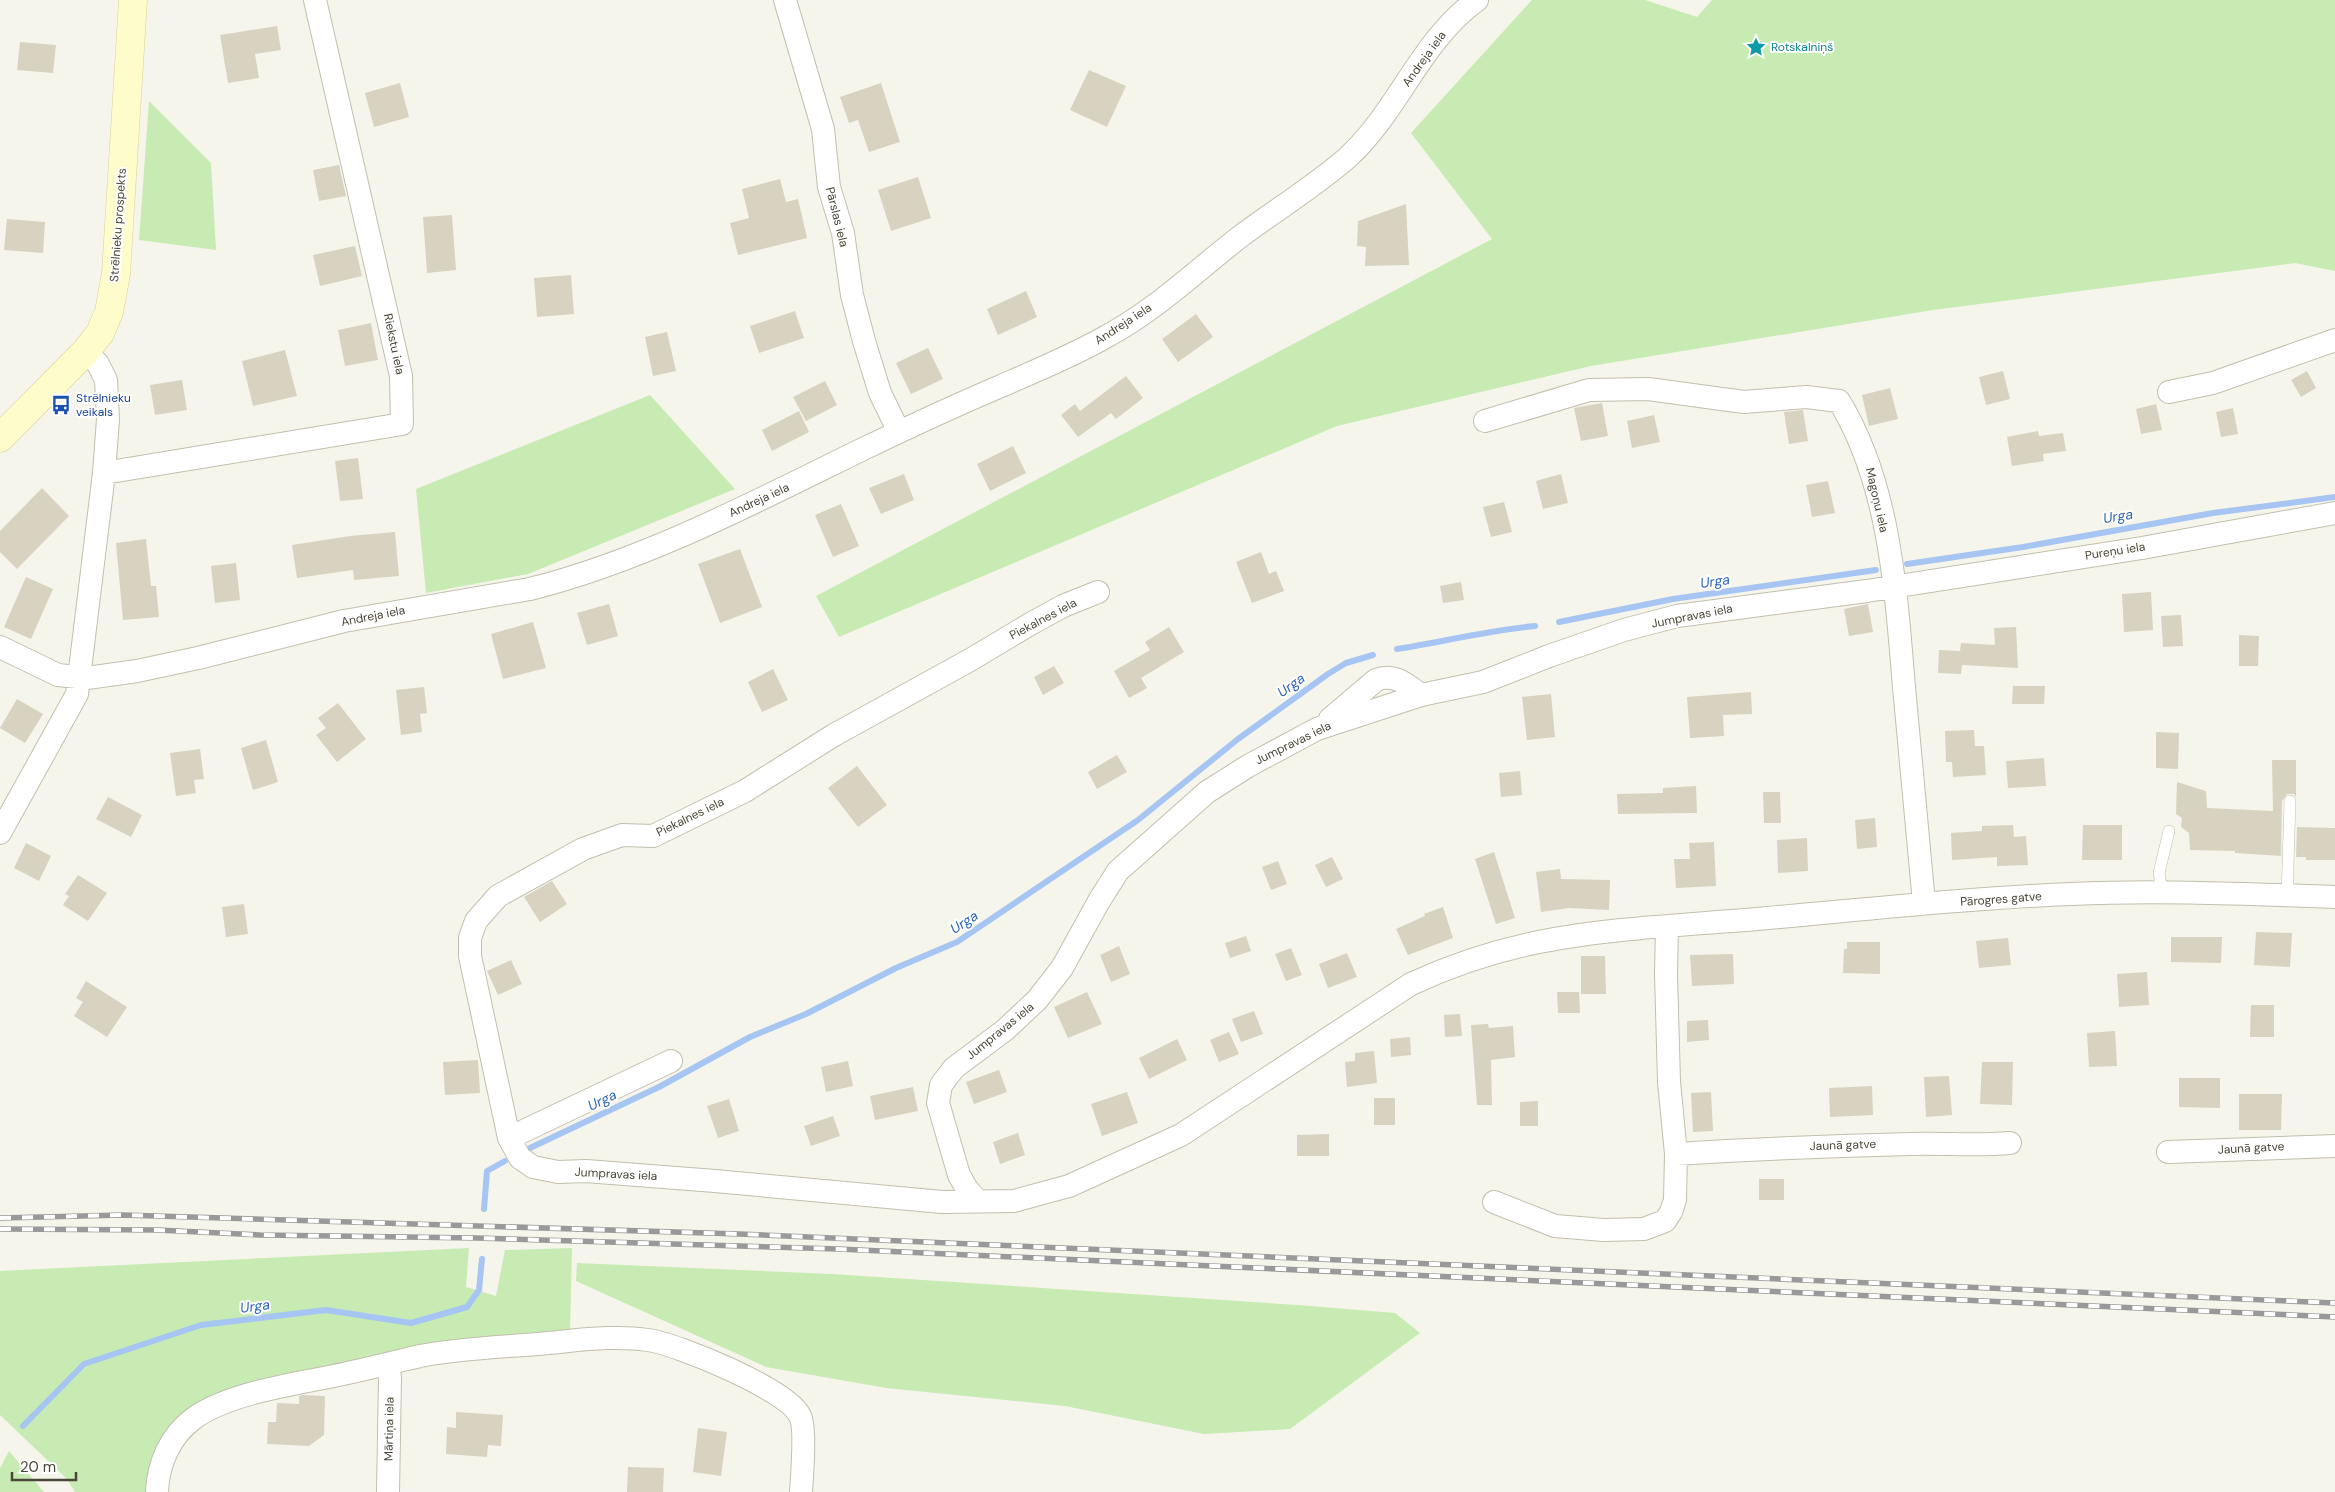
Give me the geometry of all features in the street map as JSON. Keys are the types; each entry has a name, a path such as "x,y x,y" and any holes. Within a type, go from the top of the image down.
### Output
{"street":[{"name":"Strēlnieku prospekts","path":"0,438 86,351 100,333 108,312 116,274 133,0"},
{"name":"Riekstu iela","path":"104,473 402,424 401,376 315,0"},
{"name":"Pārslas iela","path":"785,0 823,129 829,188 843,233 852,295 864,341 880,393 899,432"},
{"name":"Andreja iela","path":"0,647 58,675 79,678 137,671 198,658 344,621 561,582 688,532 899,432 1056,362 1110,335 1138,318 1241,236 1348,157 1392,106 1413,70 1439,36 1473,2"},
{"path":"2169,392 2213,384 2335,340"},
{"path":"0,833 77,694 104,473 108,419 106,380 98,364 86,351"},
{"name":"Magoņu iela","path":"1485,421 1589,390 1648,389 1744,402 1806,397 1839,401 1854,425 1875,481 1895,585 1924,903"},
{"name":"Pureņu iela","path":"1895,585 2142,548 2335,513"},
{"name":"Jumpravas iela","path":"978,1201 967,1189 959,1175 938,1102 941,1085 954,1068 1005,1030 1037,1000 1062,968 1118,871 1207,792 1248,766 1317,730 1376,680 1385,677 1392,677 1402,681 1421,695 1483,682 1549,656 1624,630 1677,616 1867,591 1895,585"},
{"name":"Piekalnes iela","path":"509,1138 470,956 470,938 476,921 498,896 584,849 622,835 653,836 745,791 834,736 1032,623 1063,606 1098,592"},
{"name":"Pārogres gatve","path":"1667,927 1924,903 2072,894 2162,892 2335,897"},
{"path":"1494,1202 1555,1226 1604,1230 1644,1229 1665,1221 1671,1212 1675,1200 1676,1154 1669,1082 1666,974 1667,927"},
{"name":"Jumpravas iela","path":"509,1138 520,1158 533,1167 558,1172 586,1171 715,1181 942,1202 1014,1201 1069,1186 1181,1135 1410,984 1444,969 1486,955 1540,942 1667,927"},
{"path":"509,1138 671,1061"},
{"name":"Jaunā gatve","path":"1676,1154 1773,1147 1917,1143 1980,1145 2010,1143"},
{"name":"Jaunā gatve","path":"2168,1152 2335,1146"},
{"path":"157,1492 162,1462 177,1432 212,1407 250,1395 421,1356 613,1337 649,1340 679,1347 744,1377 778,1395 790,1404 801,1416 803,1449 801,1492"},
{"name":"Mārtiņa iela","path":"388,1365 390,1378 388,1492"}],"lane":[{"path":"2287,896 2290,801"},
{"path":"2162,892 2159,873 2169,831"}],"green space":[{"path":"1532,0 1645,0 1697,17 1712,0 2335,0 2335,271 2295,263 1933,310 1591,366 1337,426 839,637 816,596 1492,239 1411,133"},
{"path":"149,101 211,163 216,250 139,240"},
{"path":"650,395 735,489 528,574 426,593 416,489"},
{"path":"469,1248 466,1287 496,1296 505,1250 572,1248 570,1334 415,1347 208,1397 163,1438 147,1492 75,1492 67,1479 0,1415 0,1271"},
{"path":"577,1263 832,1274 1395,1313 1420,1333 1290,1429 1204,1434 1065,1406 886,1388 766,1367 576,1281"},
{"path":"9,1451 44,1492 0,1492 0,1468"}],"building":[{"path":"277,26 281,50 255,54 259,78 228,83 220,35"},
{"path":"20,42 56,45 53,73 17,70"},
{"path":"1089,70 1126,86 1107,127 1070,110"},
{"path":"400,83 409,117 374,127 365,93"},
{"path":"881,83 900,142 869,152 858,120 849,123 840,97"},
{"path":"339,165 346,196 319,201 313,170"},
{"path":"918,177 931,218 891,231 878,190"},
{"path":"780,179 786,202 798,199 807,238 738,255 730,223 749,218 742,189"},
{"path":"1406,204 1409,265 1365,266 1366,247 1357,246 1358,221"},
{"path":"452,215 456,270 427,273 423,217"},
{"path":"7,219 45,222 43,253 4,250"},
{"path":"355,246 362,276 320,286 313,255"},
{"path":"571,275 574,314 537,317 534,278"},
{"path":"1026,291 1037,317 998,335 987,309"},
{"path":"795,311 804,338 759,353 750,326"},
{"path":"1196,314 1213,337 1178,362 1162,339"},
{"path":"371,323 378,360 345,366 338,330"},
{"path":"667,332 676,371 653,376 645,337"},
{"path":"928,348 943,379 911,394 896,363"},
{"path":"285,350 297,396 253,406 242,361"},
{"path":"2003,371 2010,399 1986,405 1979,377"},
{"path":"2307,371 2316,388 2301,397 2291,380"},
{"path":"1126,376 1143,398 1116,419 1111,413 1078,437 1061,415 1075,404 1080,411"},
{"path":"182,380 187,410 155,415 150,385"},
{"path":"825,381 837,405 806,421 793,397"},
{"path":"1890,388 1898,419 1869,426 1862,395"},
{"path":"1602,403 1608,436 1581,441 1574,408"},
{"path":"2156,404 2162,430 2141,434 2136,409"},
{"path":"2233,408 2238,434 2221,437 2216,412"},
{"path":"1803,410 1808,441 1789,444 1784,412"},
{"path":"799,411 809,432 772,451 762,430"},
{"path":"1654,415 1660,442 1632,448 1627,421"},
{"path":"2038,431 2039,436 2063,433 2066,451 2043,454 2044,461 2012,466 2007,437"},
{"path":"1013,446 1026,473 990,491 977,464"},
{"path":"358,458 363,499 340,501 335,461"},
{"path":"904,474 914,500 881,514 869,488"},
{"path":"1561,474 1568,503 1543,509 1536,481"},
{"path":"1828,481 1835,513 1812,517 1806,485"},
{"path":"42,488 69,516 17,569 0,552 0,531"},
{"path":"1504,502 1512,532 1491,537 1483,507"},
{"path":"841,504 859,546 833,557 815,515"},
{"path":"395,532 399,576 354,580 353,570 297,578 292,545 350,536"},
{"path":"146,539 151,586 156,586 159,617 123,620 116,543"},
{"path":"740,549 762,607 720,623 698,564"},
{"path":"1261,552 1269,574 1276,571 1284,591 1252,603 1236,562"},
{"path":"236,563 240,600 215,603 211,566"},
{"path":"26,577 53,589 31,639 4,627"},
{"path":"1461,582 1464,600 1443,603 1440,586"},
{"path":"2151,592 2153,630 2124,632 2122,594"},
{"path":"609,604 618,636 587,645 577,613"},
{"path":"1868,604 1873,632 1849,636 1844,609"},
{"path":"2181,615 2183,646 2163,647 2161,616"},
{"path":"533,622 546,668 503,679 491,634"},
{"path":"1169,627 1184,652 1141,678 1147,688 1129,698 1114,671 1150,650 1145,642"},
{"path":"2016,627 2018,668 1962,665 1961,674 1938,673 1939,650 1960,651 1961,643 1995,645 1994,628"},
{"path":"2239,635 2259,636 2258,666 2239,666"},
{"path":"1054,666 1064,683 1043,695 1034,677"},
{"path":"773,669 788,700 762,712 748,682"},
{"path":"2013,686 2045,686 2044,704 2012,704"},
{"path":"424,687 427,713 420,714 422,732 401,735 396,690"},
{"path":"1751,692 1752,714 1723,715 1724,736 1690,738 1687,697"},
{"path":"1551,694 1555,737 1527,740 1522,697"},
{"path":"17,699 43,714 25,743 0,728"},
{"path":"338,703 366,739 337,762 316,735 326,728 318,718"},
{"path":"1974,730 1975,746 1984,746 1986,775 1953,777 1952,762 1946,762 1945,731"},
{"path":"2156,732 2179,733 2178,769 2156,768"},
{"path":"266,740 278,782 253,790 241,748"},
{"path":"200,749 204,779 194,780 196,793 176,796 170,753"},
{"path":"1117,755 1127,772 1097,789 1088,772"},
{"path":"2044,758 2046,786 2008,788 2006,761"},
{"path":"2272,760 2296,760 2296,797 2294,794 2287,794 2282,801 2281,856 2235,853 2235,851 2190,850 2189,833 2181,827 2182,818 2176,814 2177,782 2206,791 2207,808 2273,811"},
{"path":"857,766 887,805 858,827 828,788"},
{"path":"1520,771 1522,795 1501,797 1499,773"},
{"path":"1696,786 1697,813 1618,814 1617,794 1663,793 1663,788"},
{"path":"1763,792 1780,792 1781,823 1764,823"},
{"path":"108,797 142,815 131,837 96,819"},
{"path":"1875,818 1877,847 1857,849 1855,820"},
{"path":"2013,825 2014,837 2026,836 2028,865 1997,866 1997,857 1952,860 1951,833 1982,831 1982,826"},
{"path":"2083,825 2122,825 2122,860 2082,860"},
{"path":"2297,827 2335,828 2335,860 2306,860 2306,857 2296,857"},
{"path":"1807,838 1808,871 1778,873 1777,840"},
{"path":"1714,842 1716,886 1676,888 1674,859 1690,859 1689,843"},
{"path":"26,843 51,856 39,881 14,868"},
{"path":"1494,852 1515,918 1496,924 1475,859"},
{"path":"1332,857 1343,879 1326,887 1315,865"},
{"path":"1278,861 1287,884 1271,890 1262,867"},
{"path":"1560,869 1561,879 1610,880 1609,910 1569,908 1541,912 1536,872"},
{"path":"78,875 107,893 88,921 63,905 69,896 65,894"},
{"path":"552,881 567,904 540,922 524,897"},
{"path":"244,904 248,934 226,937 222,907"},
{"path":"1443,907 1453,938 1408,955 1396,929 1425,916 1424,914"},
{"path":"2256,932 2292,933 2290,967 2254,965"},
{"path":"1246,936 1251,951 1230,958 1225,943"},
{"path":"2171,937 2222,937 2221,963 2171,962"},
{"path":"2008,938 2011,965 1979,968 1976,941"},
{"path":"1847,942 1880,942 1880,974 1843,973 1844,949 1847,949"},
{"path":"1119,946 1130,974 1111,982 1100,955"},
{"path":"1291,948 1302,975 1286,981 1275,954"},
{"path":"1347,953 1357,977 1328,988 1319,964"},
{"path":"1733,954 1734,984 1692,986 1690,955"},
{"path":"1581,956 1605,956 1606,994 1581,994"},
{"path":"511,960 522,984 498,995 487,971"},
{"path":"2147,972 2149,1005 2119,1007 2117,974"},
{"path":"86,981 127,1007 107,1037 74,1016 83,1002 76,998"},
{"path":"1087,992 1102,1024 1068,1038 1054,1007"},
{"path":"1557,992 1579,992 1580,1013 1558,1013"},
{"path":"2251,1005 2274,1005 2274,1037 2250,1037"},
{"path":"1254,1011 1263,1034 1241,1042 1232,1019"},
{"path":"1460,1014 1462,1036 1445,1037 1444,1015"},
{"path":"1708,1020 1709,1040 1687,1042 1687,1021"},
{"path":"1488,1024 1489,1028 1513,1026 1515,1057 1491,1060 1492,1105 1477,1105 1471,1025"},
{"path":"2115,1031 2117,1066 2089,1067 2087,1033"},
{"path":"1229,1032 1239,1054 1219,1062 1210,1040"},
{"path":"1410,1037 1411,1055 1391,1057 1390,1039"},
{"path":"1177,1039 1187,1060 1149,1079 1139,1058"},
{"path":"1374,1051 1377,1083 1347,1087 1345,1062 1355,1061 1355,1053"},
{"path":"478,1060 480,1093 445,1095 443,1062"},
{"path":"848,1061 853,1086 826,1092 821,1067"},
{"path":"1982,1062 2013,1062 2012,1105 1980,1104"},
{"path":"999,1070 1007,1092 974,1104 966,1082"},
{"path":"1949,1076 1952,1115 1926,1117 1924,1077"},
{"path":"2179,1078 2220,1078 2220,1108 2179,1107"},
{"path":"1872,1086 1873,1115 1830,1117 1829,1088"},
{"path":"913,1087 918,1111 875,1120 870,1096"},
{"path":"1127,1092 1138,1123 1102,1136 1091,1104"},
{"path":"1711,1092 1713,1131 1693,1132 1691,1093"},
{"path":"2239,1094 2282,1094 2281,1130 2239,1130"},
{"path":"1374,1098 1395,1098 1395,1125 1374,1125"},
{"path":"729,1099 739,1131 718,1138 707,1106"},
{"path":"1538,1101 1538,1126 1520,1126 1520,1102"},
{"path":"833,1116 840,1136 811,1146 804,1126"},
{"path":"1018,1133 1025,1155 1000,1164 993,1142"},
{"path":"1329,1134 1329,1156 1297,1156 1297,1135"},
{"path":"1759,1179 1784,1179 1784,1200 1759,1200"},
{"path":"299,1396 325,1396 324,1435 309,1446 267,1444 268,1422 276,1422 277,1403 299,1404"},
{"path":"456,1412 503,1415 501,1446 488,1445 487,1457 446,1454 447,1427 456,1428"},
{"path":"698,1428 727,1432 721,1476 693,1472"},
{"path":"628,1467 664,1468 663,1492 627,1492"}],"waterway":[{"name":"Urga","path":"1907,564 2023,547 2213,513 2335,497"},
{"name":"Urga","path":"1559,622 1673,599 1876,570"},
{"name":"Urga","path":"1397,649 1500,630 1535,626"},
{"name":"Urga","path":"530,1148 659,1087 750,1037 806,1014 896,968 957,942 1138,820 1238,739 1328,674 1346,663 1373,655"},
{"name":"Urga","path":"484,1209 487,1171 505,1161"},
{"name":"Urga","path":"23,1426 84,1364 201,1325 326,1310 411,1323 467,1307 479,1290 482,1259"}],"railway":[{"path":"0,1218 123,1215 739,1234 2335,1303"},
{"path":"0,1229 157,1230 260,1235 477,1238 838,1249 2335,1317"}],"place":[{"name":"Rotskalniņš","path":"1756,47"},
{"name":"Strēlnieku veikals","path":"61,405"}]}
